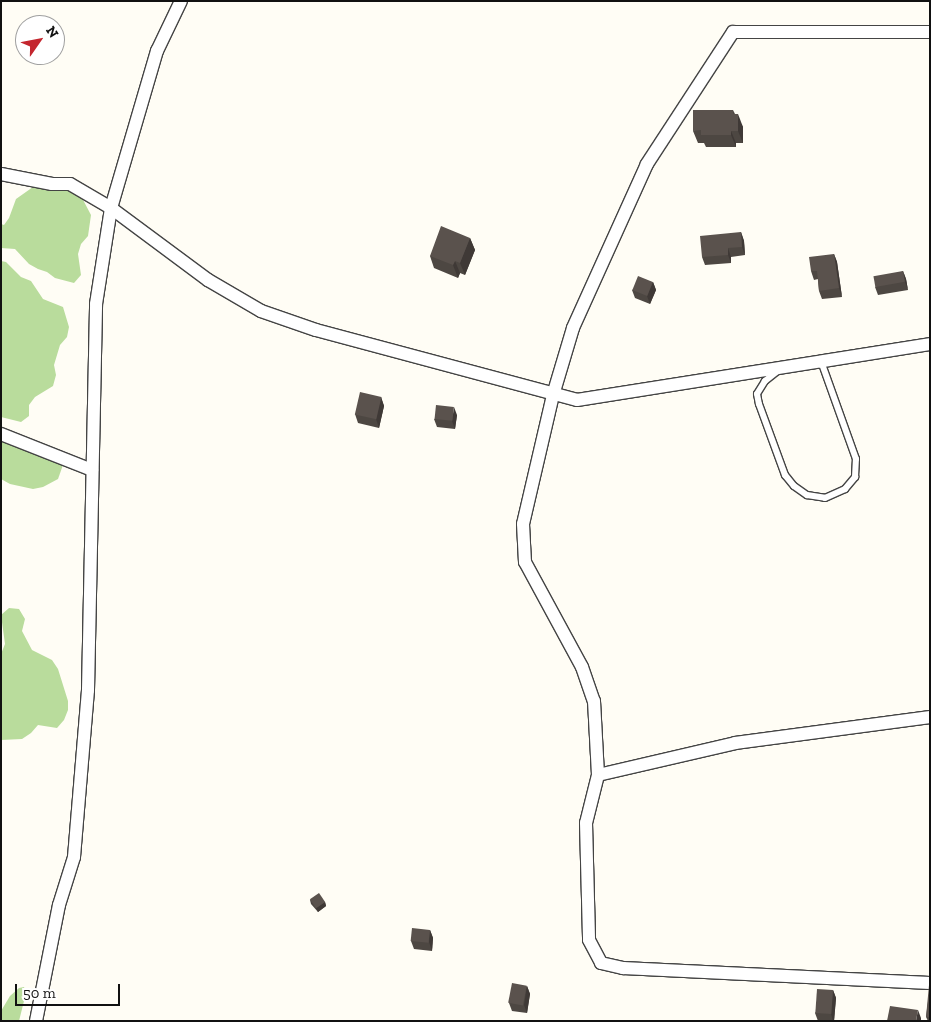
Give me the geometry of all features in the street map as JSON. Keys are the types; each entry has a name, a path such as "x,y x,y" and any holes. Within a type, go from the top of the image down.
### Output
{"street":[{"path":"36,1021 59,905 74,857 88,690 96,304 111,208 157,51 181,1"},
{"path":"930,32 733,32 647,164 573,328 553,395 522,524 525,562 582,667 594,702 598,775 586,824 588,940 601,963 623,968 930,983"},
{"path":"1,174 52,184 70,184 111,208 208,280 261,311 316,330 577,400 930,344"},
{"path":"1,434 92,470"},
{"path":"598,775 735,743 930,717"}],"lane":[{"path":"782,367 761,388 758,394 759,404 785,475 807,496 825,498 845,489 855,477 856,459 821,361"}],"green space":[{"path":"65,186 81,196 91,215 88,236 81,244 78,254 81,275 74,283 55,278 29,264 15,249 1,248 1,224 4,225 9,218 16,199 33,187"},
{"path":"1,261 6,262 21,277 31,281 43,299 63,307 69,327 67,337 60,345 54,365 56,375 53,386 35,397 29,405 29,416 21,422 1,417"},
{"path":"1,433 64,462 58,479 43,487 33,489 10,484 1,479"},
{"path":"9,608 19,609 25,619 22,631 32,650 52,660 58,669 68,701 68,710 64,720 57,728 38,725 22,739 1,740 1,654 5,644 1,615"},
{"path":"24,987 26,993 19,1021 1,1021 1,1011 10,996 19,988"}],"building":[{"path":"693,110 733,110 733,114 738,114 738,131 731,131 731,135 701,135 701,130 693,131"},
{"path":"441,226 470,238 460,263 455,261 453,265 430,256"},
{"path":"741,232 742,247 728,248 728,255 702,257 700,236"},
{"path":"834,254 839,288 819,291 817,271 811,271 809,257"},
{"path":"903,271 905,282 875,287 873,276"},
{"path":"638,276 653,282 647,296 632,290"},
{"path":"360,392 381,397 376,419 355,414"},
{"path":"436,405 454,407 452,421 435,419"},
{"path":"319,893 325,902 316,908 310,899"},
{"path":"412,928 430,930 429,943 411,941"},
{"path":"512,983 527,986 523,1005 508,1003"},
{"path":"929,985 930,1017 926,1017"},
{"path":"817,989 833,990 831,1014 815,1013"},
{"path":"890,1006 918,1010 916,1021 887,1021"}]}
